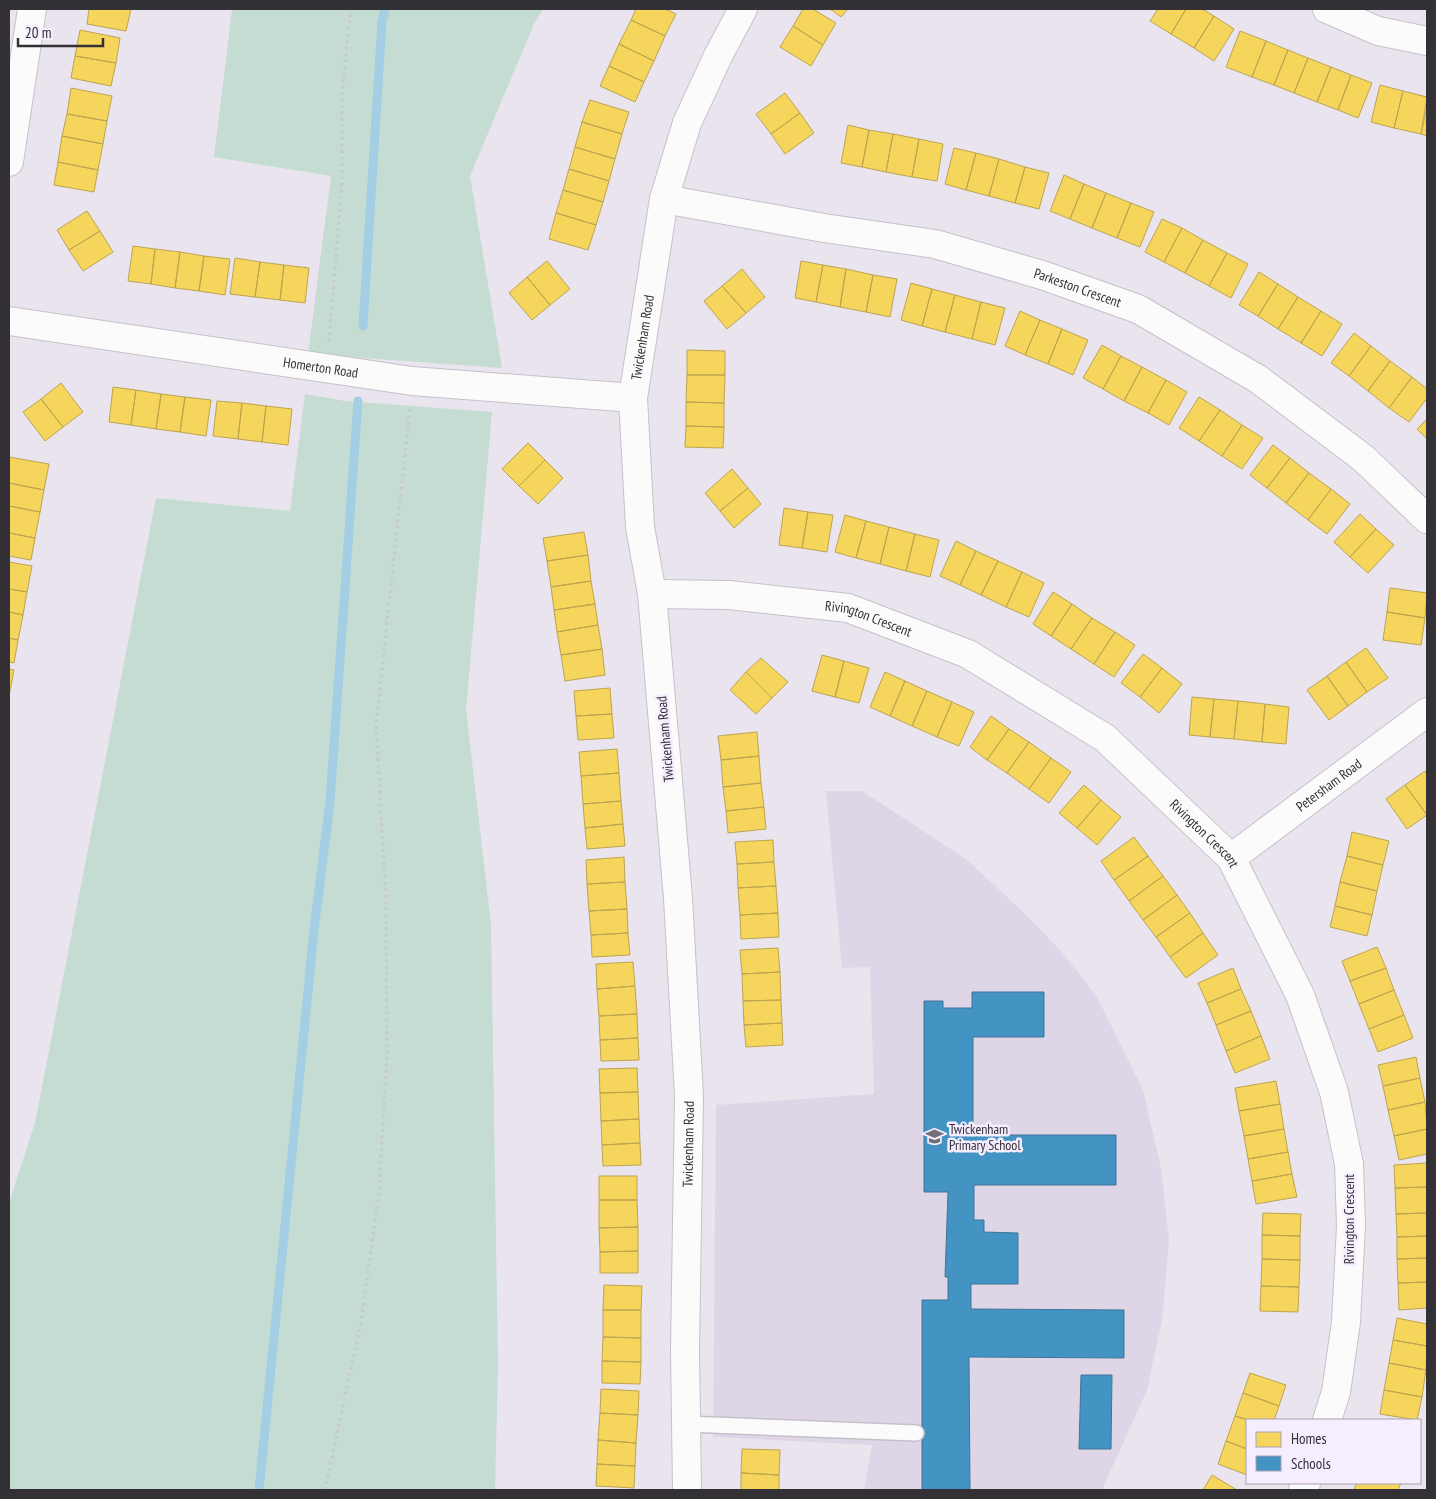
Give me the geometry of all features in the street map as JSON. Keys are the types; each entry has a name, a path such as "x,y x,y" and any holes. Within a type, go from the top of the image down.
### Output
{"street":[{"path":"9,162 32,9"},
{"name":"Twickenham Road","path":"687,1490 685,1350 689,1096 678,898 652,594 640,527 633,398 664,199 687,123 718,56 744,9"},
{"path":"1327,9 1378,31 1427,41"},
{"name":"Parkeston Crescent","path":"664,199 824,228 935,244 1042,275 1138,309 1258,378 1363,458 1427,519"},
{"name":"Homerton Road","path":"9,321 412,381 633,398"},
{"name":"Rivington Crescent","path":"652,594 730,595 848,608 968,654 1105,738 1230,858 1300,995 1334,1092 1349,1164 1351,1226 1346,1322 1336,1392 1326,1419"},
{"name":"Petersham Road","path":"1230,858 1427,712"}],"lane":[{"path":"686,1424 916,1433"}],"path":[{"path":"326,369 342,184 342,91 351,9"},
{"path":"326,1490 361,1321 379,1193 387,1054 386,897 376,725 412,381"}],"shaded area":[{"name":"Twickenham Primary School","path":"826,791 862,791 966,859 1022,911 1060,950 1096,995 1143,1090 1161,1168 1169,1240 1162,1320 1147,1390 1102,1490 864,1490 872,1445 713,1437 716,1105 874,1094 870,967 842,968"}],"green space":[{"path":"232,9 543,9 534,24 470,176 502,368 308,354 331,176 214,157"},
{"path":"305,394 345,401 492,412 466,710 491,924 498,1366 495,1490 9,1490 9,1203 35,1123 156,498 290,511"}],"building: Homes":[{"path":"89,9 131,9 126,31 87,24"},
{"path":"636,9 665,9 676,14 665,36 631,20"},
{"path":"803,9 813,9 836,23 823,45 793,26"},
{"path":"830,9 848,9 841,17"},
{"path":"1158,9 1186,9 1171,34 1150,21"},
{"path":"1186,9 1202,9 1214,16 1194,48 1171,34"},
{"path":"1214,16 1234,29 1214,61 1194,48"},
{"path":"631,20 665,36 654,61 619,44"},
{"path":"793,26 823,45 811,66 780,47"},
{"path":"80,30 120,38 116,63 75,56"},
{"path":"1240,31 1266,41 1252,77 1226,67"},
{"path":"1266,41 1288,50 1274,85 1252,77"},
{"path":"619,44 654,61 644,82 609,66"},
{"path":"1288,50 1308,58 1294,93 1274,85"},
{"path":"75,56 116,63 111,86 71,78"},
{"path":"1308,58 1331,67 1317,102 1294,93"},
{"path":"609,66 644,82 635,102 600,86"},
{"path":"1331,67 1351,75 1338,110 1317,102"},
{"path":"1351,75 1372,83 1358,118 1338,110"},
{"path":"1380,85 1403,91 1394,128 1371,122"},
{"path":"71,88 112,96 107,121 67,114"},
{"path":"1403,91 1427,97 1421,134 1394,128"},
{"path":"785,93 800,113 771,134 756,114"},
{"path":"590,100 629,112 622,134 582,122"},
{"path":"1427,107 1427,136 1421,134"},
{"path":"800,113 814,133 785,154 771,134"},
{"path":"67,114 107,121 103,144 62,136"},
{"path":"582,122 622,134 615,159 575,147"},
{"path":"848,125 869,130 862,167 841,163"},
{"path":"869,130 893,134 886,172 862,167"},
{"path":"893,134 919,139 912,177 886,172"},
{"path":"62,136 103,144 98,170 58,162"},
{"path":"919,139 943,144 937,181 912,177"},
{"path":"575,147 615,159 609,181 569,169"},
{"path":"954,148 976,153 966,190 945,184"},
{"path":"976,153 999,159 989,196 966,190"},
{"path":"999,159 1025,167 1015,203 989,196"},
{"path":"58,162 98,170 94,192 54,185"},
{"path":"1025,167 1049,173 1039,209 1015,203"},
{"path":"569,169 609,181 603,202 563,190"},
{"path":"1064,175 1084,184 1070,219 1050,211"},
{"path":"1084,184 1106,193 1092,228 1070,219"},
{"path":"563,190 603,202 596,225 556,213"},
{"path":"1106,193 1131,203 1117,238 1092,228"},
{"path":"1131,203 1154,212 1140,247 1117,238"},
{"path":"87,211 100,231 69,250 57,230"},
{"path":"556,213 596,225 588,250 549,239"},
{"path":"1162,219 1182,228 1164,262 1145,252"},
{"path":"1182,228 1203,240 1185,273 1164,262"},
{"path":"100,231 113,252 83,271 69,250"},
{"path":"1203,240 1227,253 1209,286 1185,273"},
{"path":"133,246 155,249 151,284 128,281"},
{"path":"155,249 180,252 175,288 151,284"},
{"path":"180,252 204,256 199,291 175,288"},
{"path":"1227,253 1248,264 1231,298 1209,286"},
{"path":"204,256 230,259 225,295 199,291"},
{"path":"235,258 260,262 255,297 230,294"},
{"path":"547,261 570,289 550,305 527,277"},
{"path":"801,261 823,265 816,302 795,298"},
{"path":"260,262 284,265 280,300 255,297"},
{"path":"284,265 309,268 305,303 280,300"},
{"path":"823,265 846,269 840,307 816,302"},
{"path":"742,269 765,297 746,313 722,286"},
{"path":"846,269 873,275 866,312 840,307"},
{"path":"1259,272 1278,284 1258,316 1239,305"},
{"path":"873,275 897,279 890,317 866,312"},
{"path":"527,277 550,305 532,320 509,293"},
{"path":"911,283 932,289 922,326 901,320"},
{"path":"1278,284 1298,297 1278,329 1258,316"},
{"path":"722,286 746,313 727,329 704,301"},
{"path":"932,289 955,295 945,332 922,326"},
{"path":"955,295 981,302 972,339 945,332"},
{"path":"1298,297 1321,311 1301,343 1278,329"},
{"path":"981,302 1005,308 995,345 972,339"},
{"path":"1020,311 1040,320 1025,355 1005,346"},
{"path":"1321,311 1342,324 1322,356 1301,343"},
{"path":"1040,320 1062,329 1048,364 1025,355"},
{"path":"1062,329 1088,340 1073,375 1048,364"},
{"path":"1354,333 1371,346 1349,376 1331,363"},
{"path":"1102,345 1121,356 1103,389 1083,378"},
{"path":"1371,346 1390,361 1368,391 1349,376"},
{"path":"687,350 725,351 725,375 687,375"},
{"path":"1121,356 1142,367 1124,401 1103,389"},
{"path":"1390,361 1412,377 1389,408 1368,391"},
{"path":"1142,367 1166,380 1148,413 1124,401"},
{"path":"687,375 725,375 724,403 686,402"},
{"path":"1412,377 1427,389 1427,398 1409,422 1389,408"},
{"path":"1166,380 1187,392 1169,425 1148,413"},
{"path":"61,383 83,412 63,427 41,399"},
{"path":"113,387 136,390 131,425 109,422"},
{"path":"136,390 161,394 156,429 131,425"},
{"path":"161,394 185,397 180,432 156,429"},
{"path":"185,397 211,400 206,436 180,432"},
{"path":"1199,397 1220,410 1199,441 1179,428"},
{"path":"41,399 63,427 45,441 23,412"},
{"path":"217,401 242,403 238,439 213,436"},
{"path":"686,402 724,403 724,427 686,426"},
{"path":"242,403 266,406 262,442 238,439"},
{"path":"266,406 292,409 288,445 262,442"},
{"path":"1220,410 1242,425 1222,456 1199,441"},
{"path":"1427,419 1427,439 1417,429"},
{"path":"1242,425 1263,438 1242,469 1222,456"},
{"path":"686,426 724,427 723,448 685,447"},
{"path":"528,443 545,460 519,486 502,469"},
{"path":"1273,445 1290,458 1267,488 1250,475"},
{"path":"9,457 49,464 44,490 9,483"},
{"path":"1290,458 1309,473 1286,503 1267,488"},
{"path":"545,460 563,478 538,504 519,486"},
{"path":"732,469 748,488 720,511 705,493"},
{"path":"1309,473 1331,489 1308,520 1286,503"},
{"path":"9,483 44,490 40,512 9,506"},
{"path":"748,488 761,504 734,528 720,511"},
{"path":"1331,489 1350,504 1327,534 1308,520"},
{"path":"9,506 40,512 35,538 9,533"},
{"path":"784,508 808,512 802,548 779,545"},
{"path":"808,512 833,515 827,552 802,548"},
{"path":"1360,514 1376,529 1350,557 1334,542"},
{"path":"845,515 866,521 856,558 835,552"},
{"path":"866,521 889,527 880,564 856,558"},
{"path":"889,527 915,534 906,571 880,564"},
{"path":"1376,529 1394,545 1368,573 1350,557"},
{"path":"584,532 588,555 547,561 543,538"},
{"path":"9,533 35,538 31,560 9,556"},
{"path":"915,534 939,540 930,577 906,571"},
{"path":"956,541 976,551 960,585 940,576"},
{"path":"976,551 998,561 981,595 960,585"},
{"path":"588,555 591,581 551,587 547,561"},
{"path":"998,561 1022,572 1006,607 981,595"},
{"path":"9,562 32,566 27,592 9,589"},
{"path":"1022,572 1044,583 1029,617 1006,607"},
{"path":"591,581 595,604 554,610 551,587"},
{"path":"1390,588 1427,593 1425,618 1387,612"},
{"path":"9,589 27,592 23,615 9,612"},
{"path":"1053,592 1072,604 1051,636 1033,624"},
{"path":"595,604 598,625 557,632 554,610"},
{"path":"1072,604 1092,618 1071,649 1051,636"},
{"path":"9,612 23,615 18,640 9,638"},
{"path":"1387,612 1425,618 1421,645 1383,640"},
{"path":"1092,618 1115,632 1094,664 1071,649"},
{"path":"598,625 602,649 561,655 557,632"},
{"path":"1115,632 1135,645 1114,677 1094,664"},
{"path":"9,638 18,640 14,663 9,662"},
{"path":"1366,648 1388,678 1367,692 1346,662"},
{"path":"602,649 605,675 565,681 561,655"},
{"path":"1143,654 1162,668 1140,697 1121,683"},
{"path":"822,655 844,661 835,697 812,691"},
{"path":"761,658 788,682 772,698 746,672"},
{"path":"844,661 869,668 859,703 835,697"},
{"path":"1346,662 1367,692 1348,706 1327,676"},
{"path":"1162,668 1182,684 1159,713 1140,697"},
{"path":"9,669 14,670 9,696"},
{"path":"746,672 772,698 756,714 730,690"},
{"path":"885,672 905,681 890,716 870,707"},
{"path":"1327,676 1348,706 1329,720 1307,690"},
{"path":"905,681 927,691 912,726 890,716"},
{"path":"610,688 612,714 576,716 574,691"},
{"path":"927,691 952,702 937,737 912,726"},
{"path":"1192,697 1214,699 1210,737 1189,735"},
{"path":"1214,699 1238,701 1234,739 1210,737"},
{"path":"1238,701 1265,704 1262,742 1234,739"},
{"path":"952,702 974,712 959,746 937,737"},
{"path":"1265,704 1289,707 1286,744 1262,742"},
{"path":"612,714 614,738 578,740 576,716"},
{"path":"991,716 1009,729 987,760 970,747"},
{"path":"1009,729 1029,742 1007,773 987,760"},
{"path":"757,732 759,756 721,760 718,736"},
{"path":"1029,742 1051,758 1029,789 1007,773"},
{"path":"617,749 619,773 581,776 579,752"},
{"path":"759,756 761,783 723,787 721,760"},
{"path":"1051,758 1071,772 1049,803 1029,789"},
{"path":"1425,771 1427,775 1427,815 1405,785"},
{"path":"619,773 621,801 583,804 581,776"},
{"path":"761,783 764,807 726,811 723,787"},
{"path":"1084,785 1101,800 1077,828 1059,813"},
{"path":"1405,785 1427,815 1407,829 1386,799"},
{"path":"1101,800 1121,817 1097,845 1077,828"},
{"path":"621,801 623,824 585,828 583,804"},
{"path":"764,807 766,829 728,833 726,811"},
{"path":"623,824 625,846 587,849 585,828"},
{"path":"1352,832 1389,841 1383,865 1347,856"},
{"path":"1134,837 1148,856 1114,880 1101,861"},
{"path":"773,840 774,862 737,864 735,842"},
{"path":"1148,856 1163,876 1129,901 1114,880"},
{"path":"1347,856 1383,865 1377,891 1340,882"},
{"path":"624,857 625,882 587,884 586,860"},
{"path":"774,862 776,886 738,888 737,864"},
{"path":"1163,876 1177,895 1143,920 1129,901"},
{"path":"625,882 627,909 589,911 587,884"},
{"path":"1340,882 1377,891 1372,915 1335,906"},
{"path":"776,886 778,913 740,915 738,888"},
{"path":"1177,895 1190,913 1156,937 1143,920"},
{"path":"1335,906 1372,915 1367,936 1330,927"},
{"path":"627,909 628,933 591,935 589,911"},
{"path":"778,913 779,937 741,939 740,915"},
{"path":"1190,913 1203,933 1170,957 1156,937"},
{"path":"628,933 630,955 592,957 591,935"},
{"path":"1203,933 1218,955 1186,978 1170,957"},
{"path":"1377,947 1386,968 1350,981 1342,961"},
{"path":"778,948 780,972 742,974 740,950"},
{"path":"633,962 635,986 597,989 596,964"},
{"path":"1233,968 1241,989 1207,1003 1198,983"},
{"path":"1386,968 1394,990 1359,1004 1350,981"},
{"path":"780,972 781,1000 743,1001 742,974"},
{"path":"635,986 637,1014 599,1016 597,989"},
{"path":"1241,989 1251,1011 1216,1025 1207,1003"},
{"path":"1394,990 1404,1015 1369,1029 1359,1004"},
{"path":"781,1000 782,1023 744,1025 743,1001"},
{"path":"1251,1011 1261,1036 1226,1051 1216,1025"},
{"path":"637,1014 638,1038 600,1040 599,1016"},
{"path":"1404,1015 1413,1038 1378,1052 1369,1029"},
{"path":"782,1023 783,1045 746,1047 744,1025"},
{"path":"1261,1036 1270,1059 1235,1073 1226,1051"},
{"path":"638,1038 639,1060 601,1061 600,1040"},
{"path":"1416,1057 1420,1078 1383,1086 1378,1065"},
{"path":"637,1068 638,1092 600,1093 599,1069"},
{"path":"1420,1078 1425,1102 1388,1110 1383,1086"},
{"path":"1276,1081 1280,1104 1239,1111 1235,1088"},
{"path":"638,1092 639,1119 601,1121 600,1093"},
{"path":"1425,1102 1427,1129 1394,1136 1388,1110"},
{"path":"1280,1104 1284,1129 1244,1136 1239,1111"},
{"path":"639,1119 640,1143 602,1145 601,1121"},
{"path":"1284,1129 1288,1152 1248,1159 1244,1136"},
{"path":"1427,1129 1427,1154 1399,1160 1394,1136"},
{"path":"640,1143 641,1165 603,1166 602,1145"},
{"path":"1288,1152 1292,1174 1252,1181 1248,1159"},
{"path":"1427,1163 1427,1187 1395,1188 1394,1165"},
{"path":"1292,1174 1297,1197 1256,1204 1252,1181"},
{"path":"599,1176 637,1176 637,1200 599,1200"},
{"path":"1427,1187 1427,1213 1396,1214 1395,1188"},
{"path":"599,1200 637,1200 638,1227 599,1228"},
{"path":"1263,1213 1301,1214 1300,1236 1262,1235"},
{"path":"1427,1213 1427,1236 1397,1237 1396,1214"},
{"path":"638,1227 638,1251 600,1252 599,1228"},
{"path":"1262,1235 1300,1236 1300,1260 1262,1259"},
{"path":"1427,1236 1427,1258 1397,1259 1397,1237"},
{"path":"638,1251 638,1273 600,1273 600,1252"},
{"path":"1427,1258 1427,1282 1398,1283 1397,1259"},
{"path":"1262,1259 1300,1260 1299,1287 1261,1286"},
{"path":"1427,1282 1427,1308 1399,1310 1398,1283"},
{"path":"604,1285 642,1286 641,1310 603,1310"},
{"path":"1261,1286 1299,1287 1298,1312 1260,1311"},
{"path":"603,1310 641,1310 641,1338 603,1337"},
{"path":"1397,1318 1427,1324 1427,1346 1393,1340"},
{"path":"603,1337 641,1338 641,1362 602,1361"},
{"path":"1393,1340 1427,1346 1426,1370 1389,1363"},
{"path":"602,1361 641,1362 640,1384 602,1383"},
{"path":"1389,1363 1426,1370 1422,1397 1384,1390"},
{"path":"1250,1373 1286,1385 1279,1406 1243,1393"},
{"path":"601,1389 639,1391 638,1415 600,1413"},
{"path":"1384,1390 1422,1397 1417,1419 1380,1414"},
{"path":"1243,1393 1279,1406 1274,1419 1246,1419 1235,1416"},
{"path":"600,1413 638,1415 636,1443 598,1440"},
{"path":"1235,1416 1246,1419 1246,1449 1226,1441"},
{"path":"598,1440 636,1443 635,1466 597,1464"},
{"path":"1226,1441 1246,1449 1246,1475 1218,1464"},
{"path":"742,1449 780,1450 779,1475 741,1473"},
{"path":"597,1464 635,1466 634,1488 596,1486"},
{"path":"741,1473 779,1475 779,1490 741,1490"},
{"path":"1212,1475 1237,1490 1203,1490"},
{"path":"1356,1484 1401,1484 1398,1490 1354,1489"}],"building: Schools":[{"path":"972,992 1044,992 1044,1037 973,1037 973,1135 1116,1135 1116,1185 974,1185 974,1220 984,1220 984,1232 1018,1233 1018,1284 971,1284 971,1309 1124,1310 1124,1358 969,1357 970,1490 922,1490 922,1300 948,1300 948,1277 945,1277 948,1192 924,1192 924,1001 943,1001 943,1008 972,1008"},
{"path":"1081,1375 1112,1375 1111,1449 1079,1449"}],"waterway":[{"path":"363,326 382,22 385,9"},
{"path":"259,1490 314,930 330,802 358,401"}],"place":[{"name":"Twickenham Primary School","path":"935,1137"}]}
